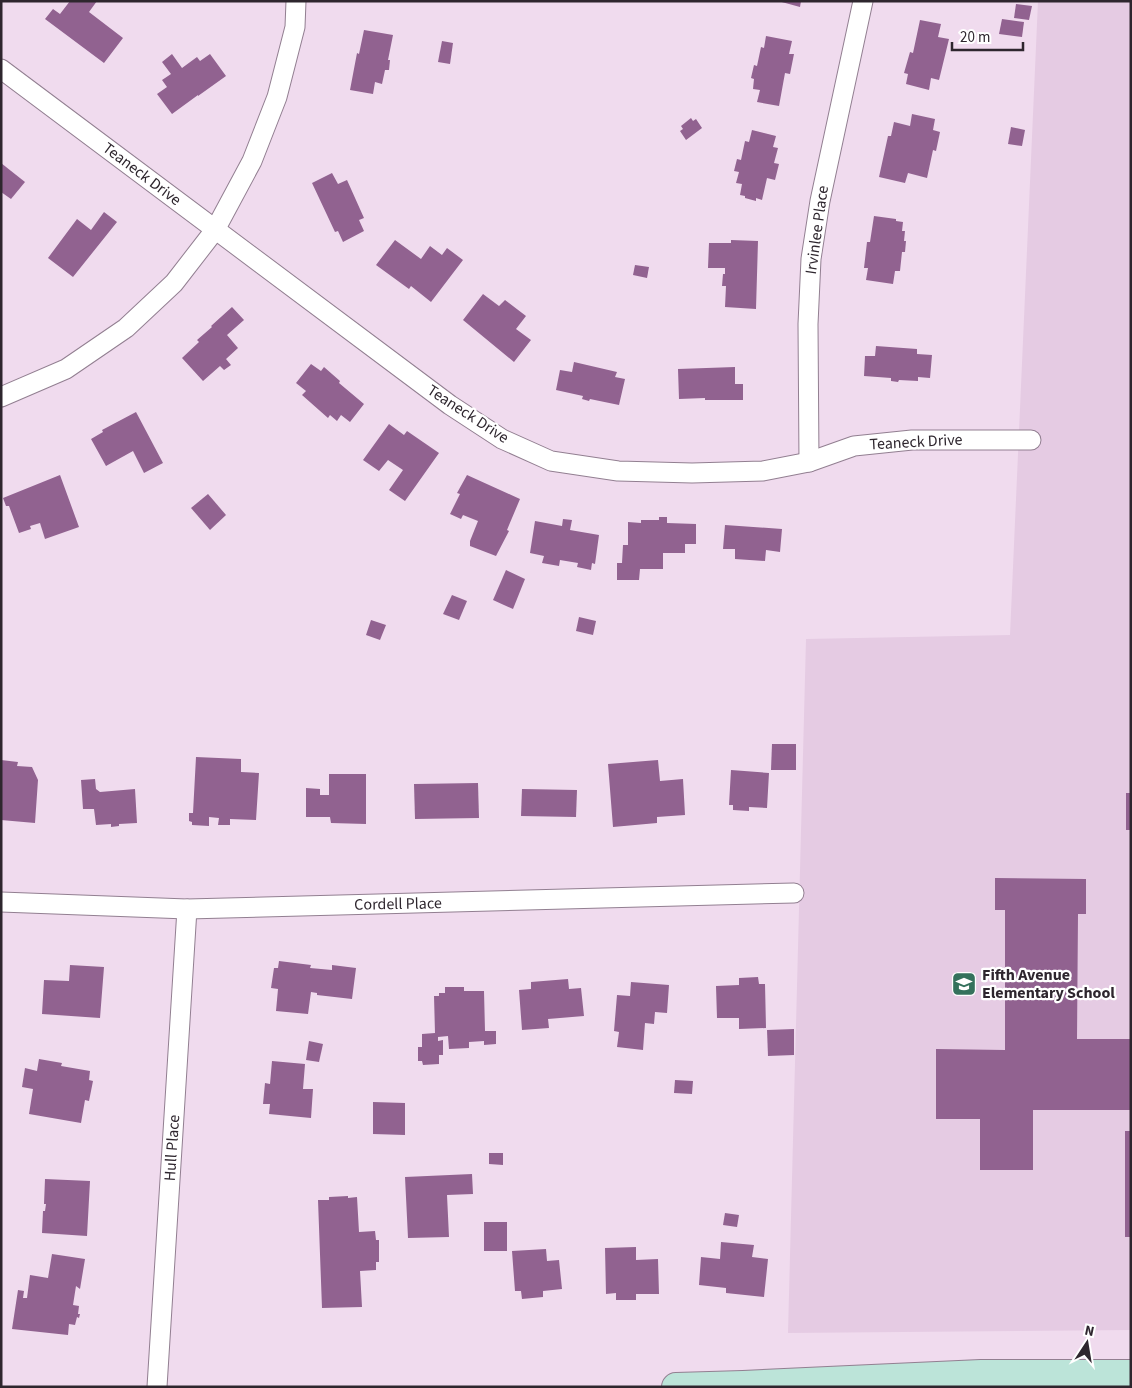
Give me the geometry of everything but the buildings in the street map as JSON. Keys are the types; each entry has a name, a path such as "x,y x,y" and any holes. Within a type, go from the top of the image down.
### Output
{"street":[{"path":"1,397 66,369 126,328 174,283 215,230 252,161 277,97 295,28 296,1"},
{"name":"Irvinlee Place","path":"809,462 808,324 811,259 820,201 863,1"},
{"name":"Teaneck Drive","path":"1,69 450,405 502,439 550,462 618,471 692,473 763,471 809,462 854,446 912,440 1031,440"},
{"name":"Cordell Place","path":"1,902 187,909 794,893"},
{"name":"Hull Place","path":"157,1387 187,909"},
{"path":"676,1387 743,1386 981,1374 1131,1374"}],"shaded area":[{"name":"Fifth Avenue Elementary School","path":"1038,1 1131,1 1131,1330 788,1333 806,639 1010,635"}],"place":[{"name":"Fifth Avenue Elementary School","path":"964,984"}]}
